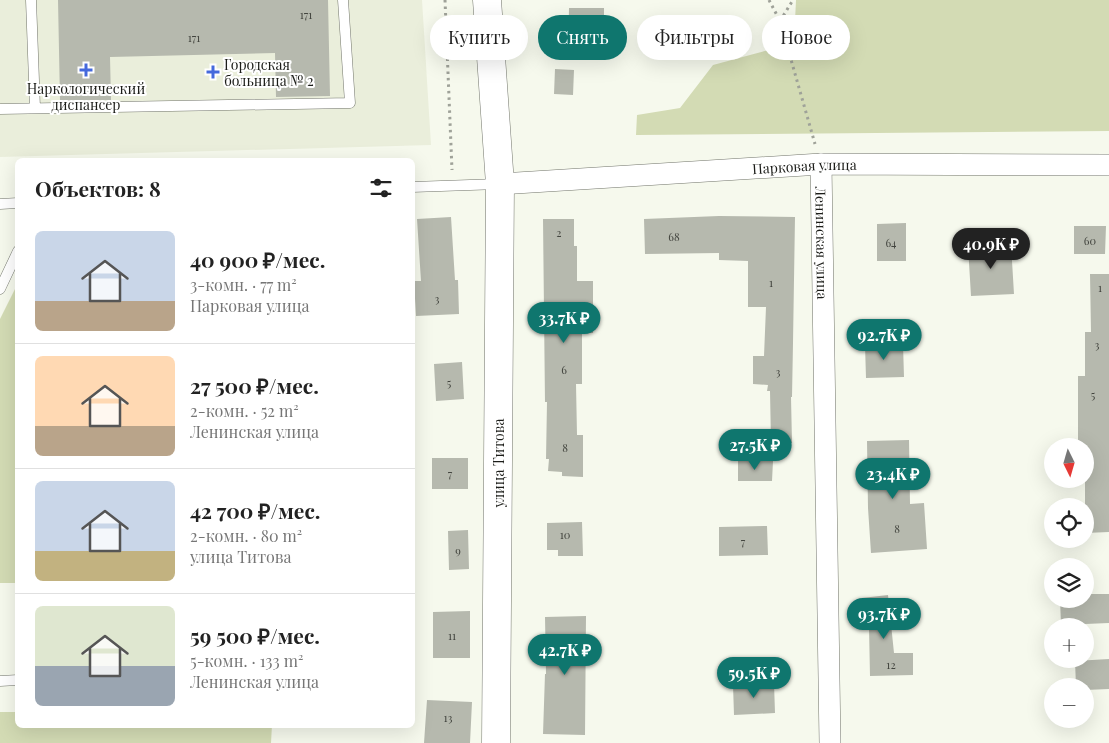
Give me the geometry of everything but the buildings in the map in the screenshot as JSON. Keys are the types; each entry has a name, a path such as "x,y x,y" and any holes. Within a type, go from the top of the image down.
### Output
{"street":[{"name":"улица Титова","path":"487,0 500,184 496,743"},
{"name":"Парковая улица","path":"500,184 820,164 1109,165"},
{"name":"Ленинская улица","path":"820,164 830,743"}],"lane":[{"path":"31,0 35,108"},
{"path":"0,109 350,103 343,0"},
{"path":"415,187 500,184"},
{"path":"0,204 15,203"},
{"path":"0,288 15,257"},
{"path":"0,680 15,680"}],"path":[{"path":"445,0 453,185"},
{"path":"769,0 777,15"},
{"path":"784,15 793,0"},
{"path":"791,60 820,164"}],"shaded area":[{"name":"Городская больница № 2","path":"0,0 422,0 431,145 0,157"}],"green space":[{"path":"796,0 1109,0 1109,131 636,135 637,115 680,108 713,65 731,60 752,60 752,54 762,52 762,60 850,60 850,15 795,15"},
{"path":"15,289 15,583 0,583 0,319"},
{"path":"0,712 15,712 15,728 272,728 271,743 0,743"}],"place":[{"name":"Наркологический диспансер","path":"86,70"},
{"name":"Городская больница № 2","path":"213,72"}]}
